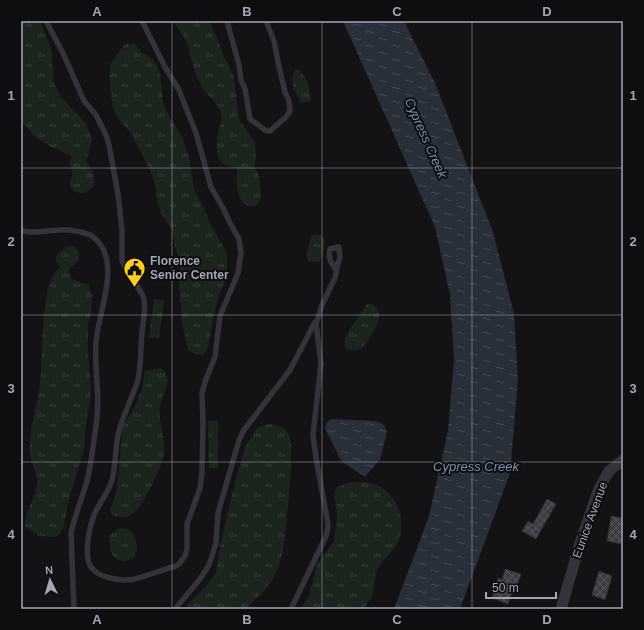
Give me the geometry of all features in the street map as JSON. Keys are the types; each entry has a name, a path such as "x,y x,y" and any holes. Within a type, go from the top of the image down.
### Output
{"street":[{"name":"Eunice Avenue","path":"560,609 598,490 609,471 623,460"}],"lane":[{"path":"46,21 63,53 84,101 96,115 106,135 118,194 122,230 122,262 143,296 145,302 140,369 137,382 119,432 116,444 114,472 110,485 90,527 89,563 92,568 107,577 118,580 135,579 176,566 185,556 187,549 187,524 200,488 202,473 202,393 215,357 220,316 238,273 241,253 239,239 211,187 196,133 179,90 165,67 142,21"},
{"path":"226,21 239,65 241,80 245,89 249,116 254,122 268,131 274,129 290,111 274,41 266,21"},
{"path":"21,230 32,232 67,230 91,235 101,245 107,260 108,277 96,341 98,393 97,417 87,480 73,522 71,533 74,609"},
{"path":"175,609 200,579 210,561 216,543 218,513 239,440 244,430 290,370 317,318 335,278 336,270"},
{"path":"291,609 324,540 328,526 327,512 313,435 321,363 316,330 317,318"}],"green space":[{"path":"21,21 40,21 52,51 54,83 61,97 85,122 91,136 92,142 86,161 93,172 94,187 84,193 76,192 70,187 72,170 70,161 72,157 35,137 21,120"},
{"path":"173,21 210,21 234,77 240,121 255,142 256,159 254,166 259,176 261,192 260,200 256,206 249,206 240,199 237,187 237,168 226,165 219,159 216,146 222,120 220,110 199,82 187,44"},
{"path":"125,44 134,44 143,53 153,59 160,73 163,103 183,139 189,156 194,189 210,224 227,253 227,278 220,292 207,350 203,355 195,354 188,350 182,322 179,286 180,268 171,228 161,214 157,200 155,183 149,168 130,132 120,121 113,108 110,85 110,64"},
{"path":"296,69 306,78 311,101 301,103 297,95 292,82 293,73"},
{"path":"315,234 321,235 325,240 324,251 319,262 308,262 307,252 311,237"},
{"path":"73,246 78,251 79,257 76,263 70,267 69,270 72,279 89,285 92,295 91,312 88,324 91,392 85,432 85,446 68,503 64,526 60,534 55,537 39,536 25,527 25,521 35,493 37,480 30,448 32,427 40,385 45,305 50,282 60,267 56,261 57,254 66,247"},
{"path":"154,299 164,300 159,338 149,338"},
{"path":"368,304 373,304 379,312 374,331 361,348 356,350 346,349 346,336"},
{"path":"161,368 167,377 160,407 160,418 164,442 163,459 152,485 138,509 129,516 117,516 111,514 110,508 116,495 122,428 136,404 142,388 145,371"},
{"path":"208,421 218,421 218,468 209,468"},
{"path":"268,424 278,425 287,431 291,444 290,488 284,540 279,566 268,586 246,609 183,609 206,586 216,572 220,546 245,447 257,428"},
{"path":"350,482 371,483 384,489 390,495 399,509 401,518 401,534 398,542 376,572 372,595 369,602 363,609 300,609 309,596 317,564 334,541 337,515 334,492 338,487"},
{"path":"119,528 130,530 134,536 137,546 136,554 131,559 125,561 118,560 113,555 110,547 110,535"}],"water":[{"name":"Cypress Creek","path":"343,21 404,21 435,83 493,232 514,314 518,380 510,473 460,609 394,609 429,516 448,430 454,359 450,295 435,227"},
{"path":"332,419 376,421 384,425 387,432 380,459 365,477 341,461 325,428 327,422"}],"building":[{"path":"547,499 556,504 536,539 522,531 528,521 533,524"},
{"path":"611,516 623,518 621,544 607,541"},
{"path":"505,569 521,574 514,594 512,593 508,604 492,598 498,578 502,580"},
{"path":"599,571 612,576 605,600 592,595"}],"place":[{"name":"Florence Senior Center","path":"134,288"}]}
